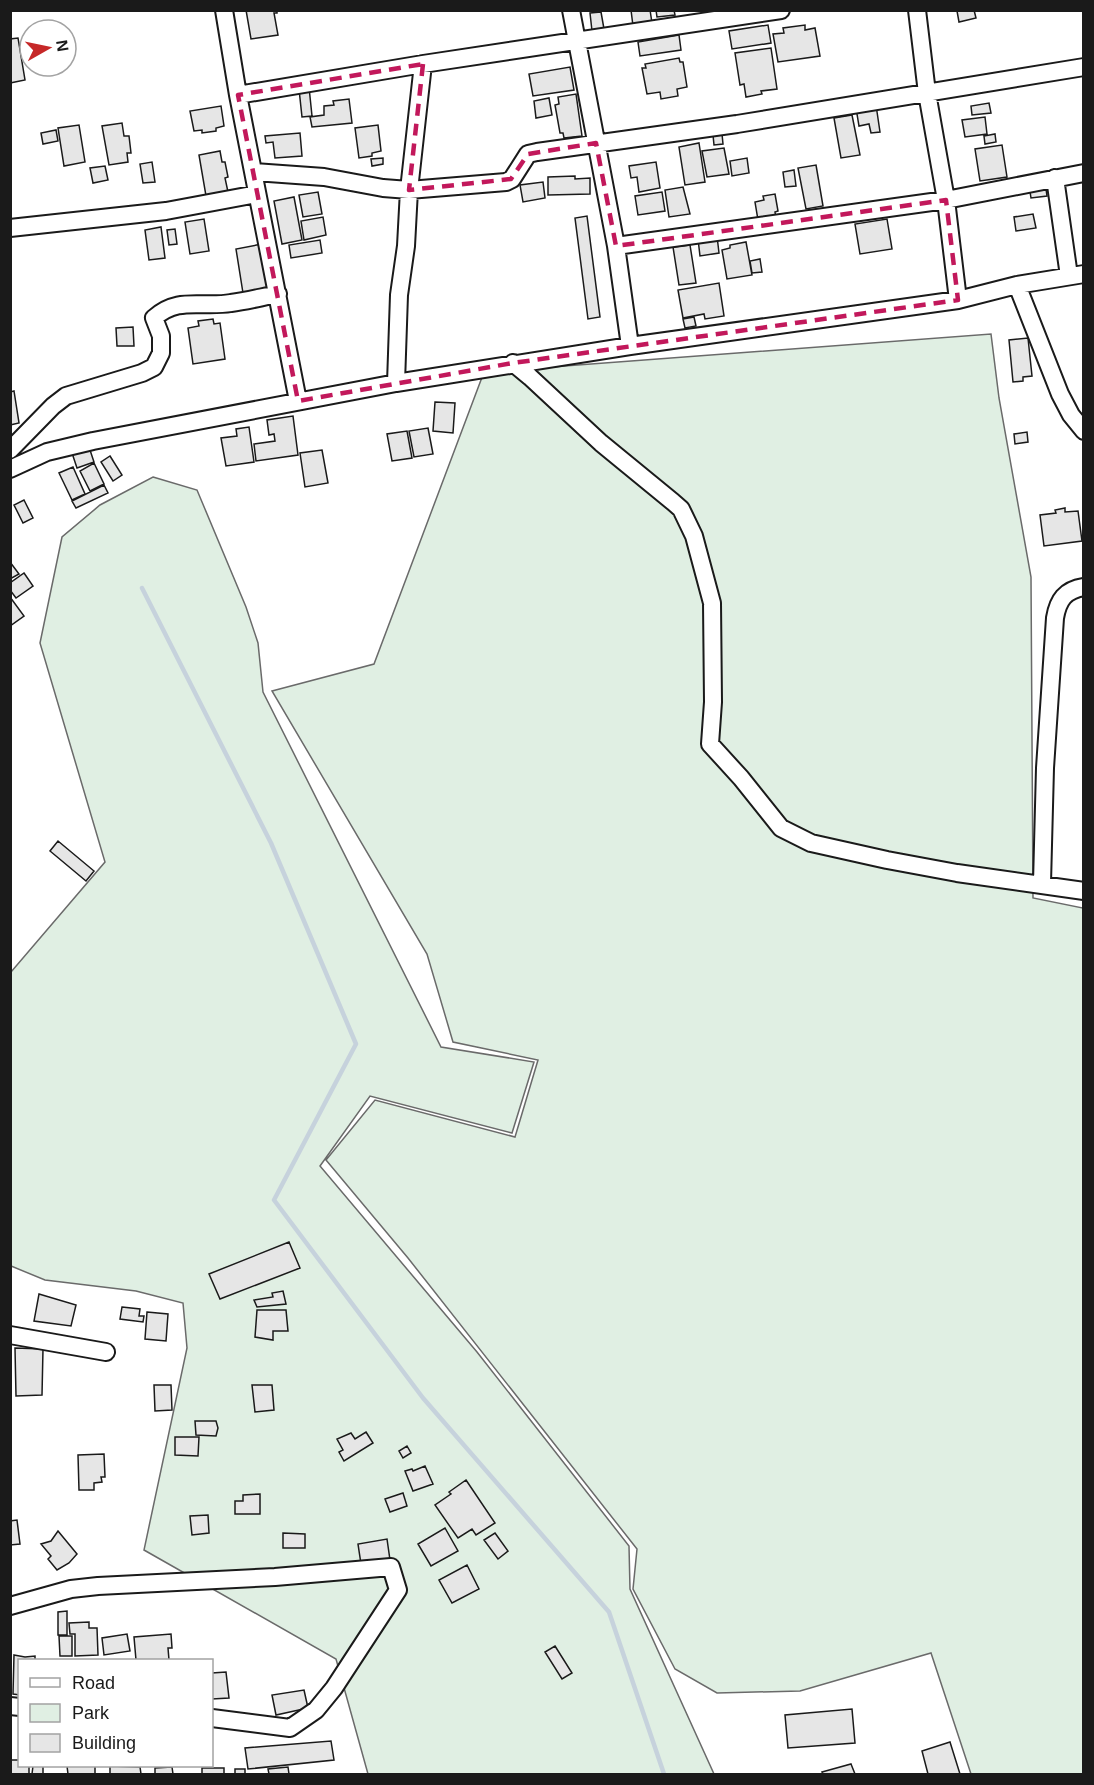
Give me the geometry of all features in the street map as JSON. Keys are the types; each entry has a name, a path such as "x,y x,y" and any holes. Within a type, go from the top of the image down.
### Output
{"street":[{"path":"224,10 238,95 298,401"},
{"path":"571,10 616,246 630,346"},
{"path":"238,95 423,64 781,10"},
{"path":"917,10 927,93 946,200 958,300"},
{"path":"396,383 399,295 406,246 409,190 423,64"},
{"path":"254,172 324,177 383,188 409,190 506,182 512,179 528,154 737,124 1083,67"},
{"path":"616,246 946,200 1083,173"},
{"path":"10,469 47,452 93,441 396,383 513,363 958,300 1017,285 1076,275 1055,178"},
{"path":"10,228 166,211 257,194"},
{"path":"1017,285 1060,394 1083,431"},
{"path":"10,450 53,406 66,396 142,373 154,367 161,353 161,336 154,318 164,309 181,304 229,304 278,294"},
{"path":"513,363 601,443 665,494 681,509 688,521 712,603 714,702 710,744 781,828 811,843 887,860 957,873 1042,883 1083,891"},
{"path":"1042,883 1045,768 1055,618 1063,595 1083,587"},
{"path":"10,1335 106,1352"},
{"path":"10,1606 71,1589 98,1586 275,1577 391,1566 398,1590 334,1688 316,1710 290,1728 213,1718"}],"highlighted area":[{"path":"423,64 409,190 511,179 528,154 596,143 616,246 946,200 958,300 513,363 298,401 238,95"}],"green space":[{"path":"991,334 999,398 1031,577 1033,898 1083,908 1083,1774 971,1774 931,1653 800,1691 717,1693 675,1669 633,1589 637,1549 408,1258 326,1160 375,1100 515,1137 538,1060 453,1042 427,954 272,691 374,664 484,372"},
{"path":"153,477 197,490 246,607 258,643 263,692 441,1047 534,1062 512,1133 370,1096 320,1166 477,1352 629,1546 630,1589 714,1774 368,1774 336,1659 144,1550 187,1348 183,1303 136,1291 45,1280 11,1266 11,972 105,862 40,643 62,537 100,505"}],"building":[{"path":"246,10 277,10 277,13 274,13 278,35 251,39"},
{"path":"631,10 650,10 652,23 633,26"},
{"path":"656,10 674,10 675,15 657,17"},
{"path":"974,10 976,18 959,22 957,11"},
{"path":"601,12 604,29 592,31 590,13"},
{"path":"768,25 771,43 732,49 729,31"},
{"path":"805,25 805,30 815,28 820,56 778,62 773,34 784,33 783,28"},
{"path":"679,35 681,50 640,56 638,42"},
{"path":"18,38 18,78 25,78 25,80 10,83 10,39"},
{"path":"771,48 777,89 761,91 762,94 746,97 744,84 740,85 735,53"},
{"path":"679,58 680,62 683,62 687,87 677,89 678,96 661,99 660,92 647,94 642,68 646,68 645,64"},
{"path":"570,67 574,90 533,96 529,74"},
{"path":"309,87 312,116 302,117 299,89"},
{"path":"576,94 582,136 564,138 563,133 560,133 555,105 559,104 558,97"},
{"path":"549,98 552,115 536,118 534,101"},
{"path":"349,99 352,123 312,127 310,117 324,115 324,106 334,105 333,101"},
{"path":"989,103 991,113 972,115 971,106"},
{"path":"876,105 880,132 871,133 869,124 859,126 856,108"},
{"path":"221,106 224,126 216,128 216,131 202,133 202,130 194,131 190,111"},
{"path":"852,115 860,155 841,158 834,118"},
{"path":"985,117 987,134 965,137 962,120"},
{"path":"122,123 124,136 129,136 131,153 127,153 128,162 109,165 102,126"},
{"path":"79,125 85,162 64,166 58,128"},
{"path":"378,125 381,151 372,153 372,156 359,158 355,128"},
{"path":"56,130 58,141 43,144 41,133"},
{"path":"300,133 302,156 275,158 273,142 266,143 265,136"},
{"path":"722,134 723,144 714,145 713,135"},
{"path":"995,134 996,142 985,144 984,136"},
{"path":"699,143 705,182 685,185 679,147"},
{"path":"1002,145 1007,177 980,181 975,149"},
{"path":"724,148 729,174 707,177 702,151"},
{"path":"220,151 228,177 225,178 228,192 206,196 199,155"},
{"path":"383,158 383,164 372,166 371,159"},
{"path":"747,158 749,173 732,176 730,161"},
{"path":"152,162 155,182 143,183 140,164"},
{"path":"656,162 660,188 639,192 637,177 631,178 629,166"},
{"path":"816,165 823,206 806,209 798,168"},
{"path":"105,166 108,180 93,183 90,168"},
{"path":"794,170 796,186 785,187 783,172"},
{"path":"575,176 575,179 590,178 590,194 548,195 548,177"},
{"path":"543,182 545,198 523,202 520,185"},
{"path":"1045,182 1047,196 1031,198 1029,185"},
{"path":"683,187 690,214 669,217 665,190"},
{"path":"318,192 322,214 303,217 299,195"},
{"path":"662,192 665,211 638,215 635,196"},
{"path":"775,194 778,211 775,212 776,218 758,220 755,202 764,200 763,196"},
{"path":"294,197 302,240 282,244 274,201"},
{"path":"1033,214 1036,228 1016,231 1014,217"},
{"path":"587,216 600,317 588,319 575,218"},
{"path":"323,217 326,235 304,240 301,221"},
{"path":"204,219 209,251 190,254 185,222"},
{"path":"887,219 892,249 860,254 855,224"},
{"path":"161,227 165,258 149,260 145,230"},
{"path":"175,229 177,244 169,245 167,230"},
{"path":"717,236 719,253 700,256 698,239"},
{"path":"320,240 322,253 291,258 289,245"},
{"path":"746,242 752,275 727,279 722,250 730,248 730,245"},
{"path":"262,244 269,289 243,293 236,249"},
{"path":"690,245 696,283 679,285 673,247"},
{"path":"760,259 762,272 752,273 750,261"},
{"path":"719,283 724,316 705,319 704,314 683,318 678,290"},
{"path":"694,317 696,326 685,328 683,319"},
{"path":"213,319 214,324 220,323 225,359 193,364 188,328 199,326 198,321"},
{"path":"133,327 134,346 117,346 116,328"},
{"path":"1028,338 1032,376 1023,377 1023,381 1013,382 1009,340"},
{"path":"14,391 19,423 10,425 10,392"},
{"path":"435,402 455,403 453,433 433,431"},
{"path":"293,416 298,455 256,461 254,444 275,441 274,434 269,435 267,420"},
{"path":"249,427 254,462 226,466 221,438 237,436 236,429"},
{"path":"428,428 433,454 414,457 409,431"},
{"path":"407,431 412,458 392,461 387,434"},
{"path":"1027,432 1028,442 1015,444 1014,434"},
{"path":"89,447 94,462 77,468 72,453"},
{"path":"322,450 328,483 305,487 300,453"},
{"path":"110,456 122,475 113,481 101,462"},
{"path":"94,463 104,484 90,491 80,471"},
{"path":"73,467 85,494 72,500 59,473"},
{"path":"104,485 108,493 76,508 72,501"},
{"path":"24,500 33,518 23,523 14,505"},
{"path":"1065,508 1065,512 1078,511 1082,541 1044,546 1040,515 1056,513 1055,510"},
{"path":"10,562 19,574 10,579"},
{"path":"24,573 33,586 16,598 10,590 10,583"},
{"path":"10,597 24,616 10,626"},
{"path":"58,841 94,871 86,881 50,851"},
{"path":"289,1242 300,1268 220,1299 209,1274"},
{"path":"283,1291 286,1304 257,1307 254,1300 273,1297 272,1293"},
{"path":"39,1294 76,1305 71,1326 34,1321"},
{"path":"122,1307 140,1309 139,1316 144,1316 143,1322 120,1319"},
{"path":"257,1310 286,1310 288,1331 273,1331 273,1340 255,1337"},
{"path":"147,1312 168,1314 166,1341 145,1339"},
{"path":"15,1348 43,1349 42,1395 16,1396"},
{"path":"154,1385 171,1385 172,1410 155,1411"},
{"path":"252,1385 272,1385 274,1410 255,1412"},
{"path":"195,1421 216,1421 218,1428 216,1436 196,1435"},
{"path":"366,1432 373,1443 344,1461 339,1452 343,1450 337,1439 351,1433 355,1439"},
{"path":"175,1437 199,1437 198,1456 175,1455"},
{"path":"407,1446 411,1453 403,1458 399,1451"},
{"path":"104,1454 105,1477 101,1477 102,1482 94,1483 94,1490 79,1490 78,1455"},
{"path":"425,1466 433,1484 413,1491 405,1471 412,1469 413,1471"},
{"path":"466,1480 495,1523 476,1535 472,1529 458,1538 435,1505"},
{"path":"403,1493 407,1506 390,1512 385,1499"},
{"path":"260,1494 260,1514 235,1514 235,1501 243,1501 243,1495"},
{"path":"208,1515 209,1533 192,1535 190,1516"},
{"path":"17,1520 20,1544 10,1545 10,1521"},
{"path":"445,1528 458,1551 431,1566 418,1544"},
{"path":"58,1531 77,1554 69,1563 57,1570 48,1559 51,1556 41,1544 51,1541"},
{"path":"283,1533 305,1534 305,1548 283,1548"},
{"path":"495,1533 508,1551 498,1559 484,1540"},
{"path":"387,1539 390,1560 361,1564 358,1544"},
{"path":"467,1565 479,1589 452,1603 439,1580"},
{"path":"67,1611 67,1635 58,1635 58,1612"},
{"path":"89,1622 89,1628 97,1628 98,1655 75,1656 75,1634 70,1634 69,1623"},
{"path":"127,1634 130,1651 104,1655 102,1638"},
{"path":"171,1634 172,1648 168,1648 169,1659 136,1659 134,1637"},
{"path":"59,1636 72,1636 72,1656 60,1656"},
{"path":"555,1646 572,1673 562,1679 545,1652"},
{"path":"14,1655 35,1656 35,1659 18,1659 18,1695 13,1694"},
{"path":"226,1672 229,1698 213,1699 213,1673"},
{"path":"304,1690 308,1708 276,1715 272,1695"},
{"path":"852,1709 855,1743 788,1748 785,1715"},
{"path":"331,1741 334,1760 248,1769 245,1748"},
{"path":"950,1742 960,1774 928,1774 922,1751"},
{"path":"10,1760 18,1760 18,1767 29,1767 29,1774 10,1774"},
{"path":"851,1764 855,1774 823,1774 822,1772"},
{"path":"33,1767 43,1767 43,1774 32,1774"},
{"path":"67,1767 95,1767 95,1774 68,1774"},
{"path":"110,1767 140,1767 141,1774 110,1774"},
{"path":"172,1767 173,1774 155,1774 155,1768"},
{"path":"288,1767 289,1774 269,1774 268,1769"},
{"path":"202,1768 224,1768 224,1774 202,1774"},
{"path":"235,1769 245,1769 245,1774 235,1774"}],"waterway":[{"path":"142,588 271,843 356,1044 274,1200 423,1398 609,1612 664,1774"}]}
